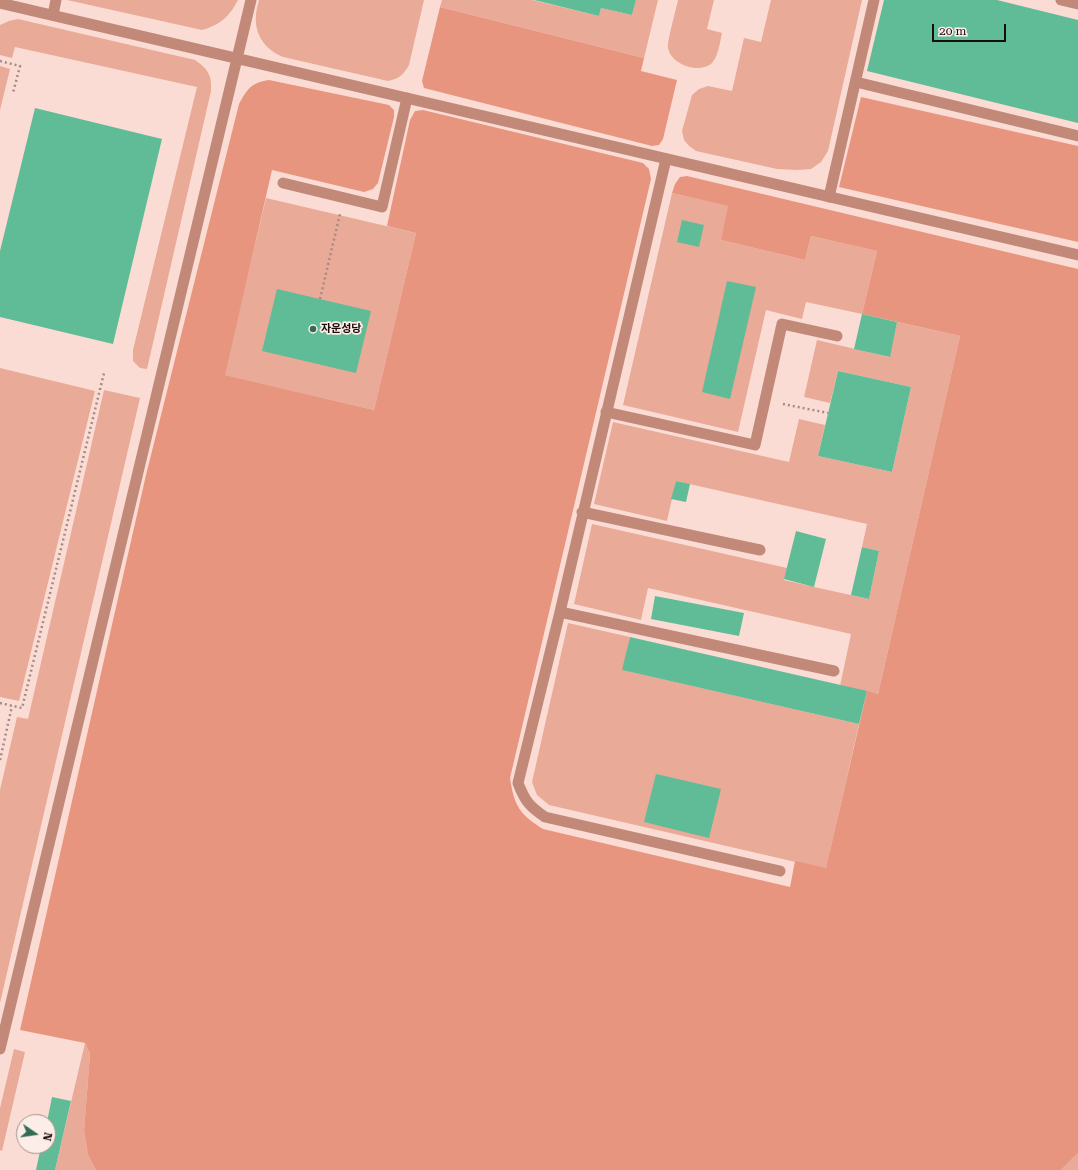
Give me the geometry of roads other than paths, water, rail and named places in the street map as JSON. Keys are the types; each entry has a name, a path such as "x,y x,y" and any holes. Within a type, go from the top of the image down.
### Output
{"street":[{"path":"53,15 56,0"},
{"path":"0,1049 251,0"},
{"path":"829,197 874,0"},
{"path":"1061,0 1078,4"},
{"path":"0,3 1078,255"},
{"path":"856,82 1078,136"},
{"path":"283,183 382,207 407,98"},
{"path":"666,159 582,512 560,612 518,783 524,798 533,809 545,817 780,871"},
{"path":"606,412 755,445 782,324 836,336"},
{"path":"582,512 760,550"},
{"path":"560,612 834,671"}],"place":[{"name":"자운성당","path":"313,329"}]}
